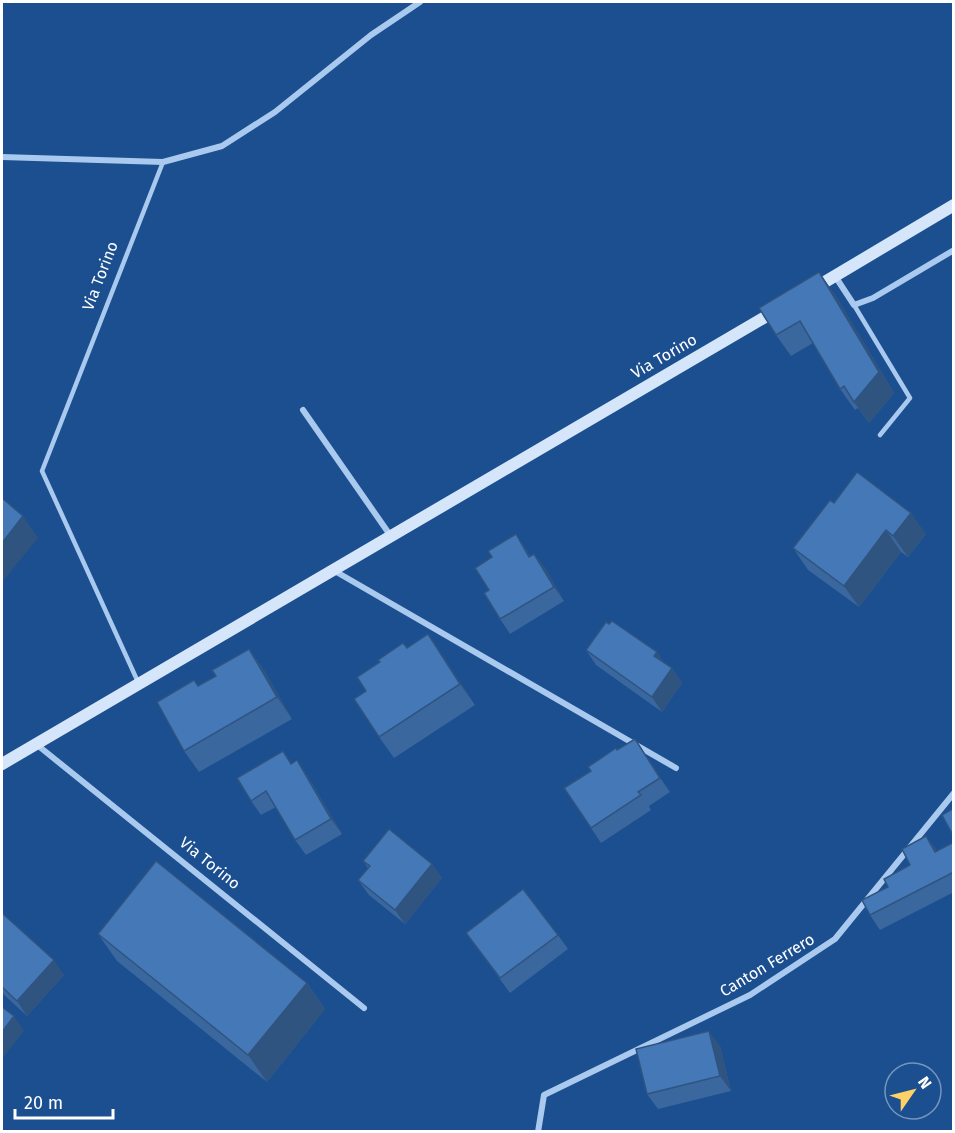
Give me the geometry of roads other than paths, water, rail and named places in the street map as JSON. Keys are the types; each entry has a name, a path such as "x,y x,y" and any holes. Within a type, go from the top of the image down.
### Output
{"street":[{"path":"2,157 163,162 222,146 275,112 371,35 420,2"},
{"path":"806,293 954,205"},
{"path":"835,276 854,304 873,298 954,250"},
{"name":"Via Torino","path":"2,764 138,682 786,304"},
{"path":"303,410 390,535"},
{"path":"333,570 676,768"},
{"name":"Via Torino","path":"36,744 364,1008"},
{"name":"Canton Ferrero","path":"538,1131 544,1095 750,995 835,939 954,793"}],"lane":[{"name":"Via Torino","path":"138,682 42,471 163,162"},
{"path":"854,304 910,398 880,435"}]}
